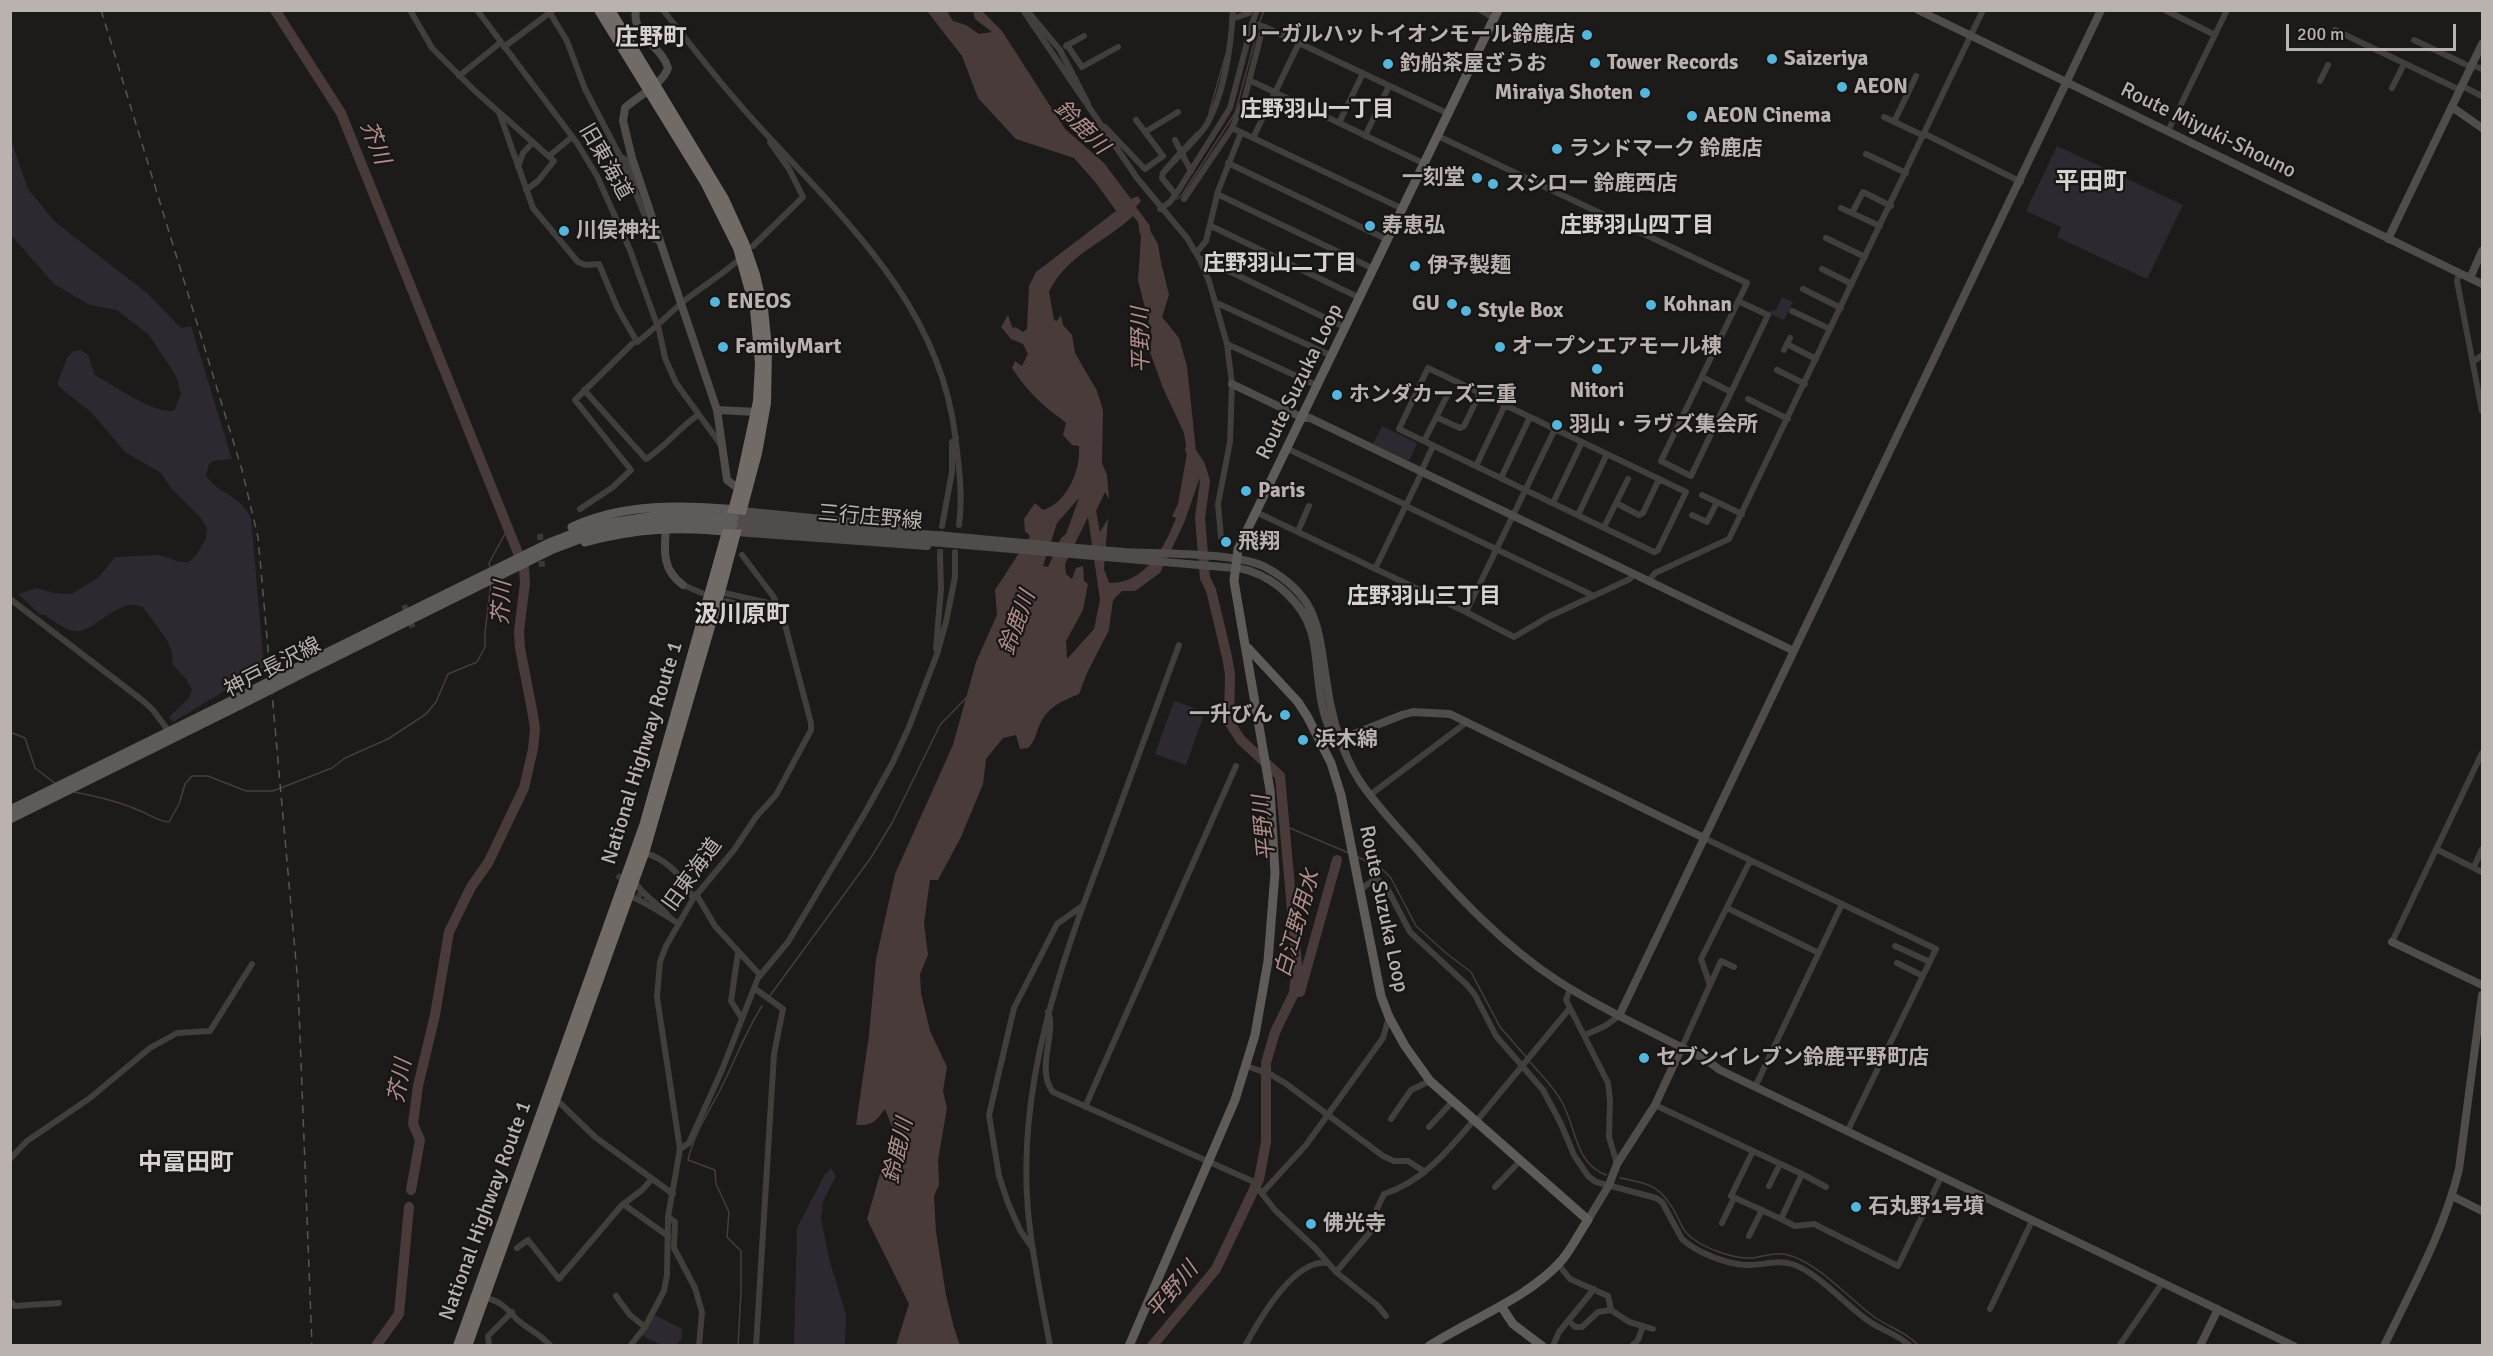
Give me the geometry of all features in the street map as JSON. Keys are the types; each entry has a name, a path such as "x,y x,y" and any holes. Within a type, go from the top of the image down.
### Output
{"highway":[{"name":"National Highway Route 1","path":"458,1346 644,826 734,521 757,453 766,403 767,348 763,309 750,259 733,217 680,124 651,87 599,10"},
{"name":"National Highway Route 1","path":"467,1346 630,897 723,596 739,489 756,412 760,380 758,332 752,294 741,255 718,204 610,10"}],"main road":[{"name":"Route Suzuka Loop","path":"1129,1346 1235,1100 1260,1008 1270,938 1275,873 1270,790 1251,669 1234,581 1236,558 1496,14"},
{"name":"神戸長沢線","path":"10,819 19,809 238,702 535,552 647,509 689,505 734,521"},
{"name":"神戸長沢線","path":"535,552 597,528 668,514 734,521"},
{"name":"神戸長沢線","path":"597,528 648,529 734,521"},
{"name":"Route Suzuka Loop","path":"1246,646 1298,702 1336,776 1377,978 1389,1017 1413,1059 1430,1081 1452,1102 1588,1220"},
{"path":"1251,669 1259,668 1268,672"},
{"path":"1429,1346 1501,1306 1558,1264 1588,1220"},
{"path":"1501,1306 1513,1324 1542,1346"}],"street":[{"path":"410,10 432,48 459,76 554,162 538,181 526,190"},
{"name":"旧東海道","path":"477,10 572,137 609,199 657,327 665,358 698,415 723,447"},
{"path":"635,193 634,173 622,115 625,108 665,75 667,65 639,30 635,20 636,10"},
{"path":"663,10 726,91 866,243 911,305 927,336 943,377 952,412 961,486 959,525"},
{"path":"1088,107 1089,102 1060,50 1028,12 1023,10 1100,126 1160,209 1186,238 1200,260 1216,304 1227,345 1232,384 1230,442 1218,504 1221,537"},
{"path":"1175,194 1162,178 1163,173 1179,148 1202,131 1211,114 1231,44 1233,10"},
{"path":"1160,209 1170,202 1230,108 1257,10"},
{"path":"1480,10 1496,14"},
{"name":"Route Miyuki-Shouno","path":"1918,10 2482,284"},
{"path":"1648,582 1655,573 1729,539 1891,206 1983,10"},
{"path":"1585,1035 1605,1026 1619,1016 2102,10"},
{"path":"2165,10 2215,35"},
{"path":"2168,131 2226,10"},
{"path":"459,76 552,12 567,41 585,89 620,156 655,240 661,241"},
{"path":"1232,19 1249,12 1253,24"},
{"path":"1253,24 1299,43 1449,114"},
{"path":"1184,199 1232,128 1243,103 1263,27"},
{"path":"2335,30 2404,64 2482,96"},
{"path":"1060,50 1084,36"},
{"path":"2414,40 2482,69"},
{"path":"1253,138 1299,43"},
{"path":"2388,239 2482,44"},
{"path":"1067,45 1082,67 1118,48"},
{"path":"2392,88 2404,64"},
{"path":"2320,81 2328,65"},
{"path":"1339,123 1363,73"},
{"path":"1894,122 1916,76"},
{"path":"1249,80 1425,165"},
{"path":"1365,136 1389,86"},
{"path":"2452,107 2482,128"},
{"path":"499,112 533,208 578,262 586,265 599,264 634,340 637,342 657,327 681,303 709,282 719,278 736,262"},
{"path":"1145,132 1178,112"},
{"path":"1884,117 2020,182"},
{"path":"1100,126 1105,127 1145,170 1163,156 1136,120"},
{"path":"1232,128 1403,209"},
{"path":"1196,252 1202,248 1211,226 1228,163 1241,133"},
{"path":"1438,136 1747,283 1738,301 1702,377 1661,461 1691,476 1768,315 1738,301"},
{"path":"549,156 572,137"},
{"path":"753,246 804,197 769,138"},
{"path":"518,167 523,153 533,142"},
{"path":"1179,148 1191,171"},
{"path":"1866,154 1906,173"},
{"path":"620,156 626,160 634,173 661,241 717,410 726,477 730,484 739,489"},
{"path":"1228,163 1388,240"},
{"path":"1852,213 1863,192 1891,206"},
{"path":"1218,194 1374,269"},
{"path":"1841,208 1880,226"},
{"path":"1211,226 1360,298"},
{"path":"1826,238 1865,257"},
{"path":"2470,278 2482,250"},
{"path":"1200,260 1204,259 1346,328"},
{"path":"1822,269 1852,284"},
{"path":"2459,273 2457,282 2477,359 2482,411"},
{"path":"1803,290 1840,308"},
{"path":"1216,304 1332,356"},
{"path":"1792,311 1830,329"},
{"path":"580,509 613,487 631,470 575,400 632,344"},
{"path":"1787,344 1816,359"},
{"path":"1227,345 1318,386"},
{"path":"2477,359 2482,365"},
{"path":"1428,368 1480,393 1686,492 1658,550 1654,552 1399,429 1428,368"},
{"path":"1777,370 1805,384"},
{"path":"1702,377 1731,392"},
{"path":"1232,384 1303,418 1310,418 1794,651"},
{"path":"584,390 646,459 658,451 688,421 698,415"},
{"path":"1436,417 1460,428 1464,426 1480,393"},
{"path":"1424,441 1448,394"},
{"path":"1748,399 1788,419"},
{"path":"1476,466 1505,405"},
{"path":"717,410 756,412"},
{"path":"1501,478 1530,417"},
{"path":"1466,612 1556,429"},
{"path":"942,526 952,472 952,442 956,438"},
{"path":"1553,503 1582,442"},
{"path":"1375,569 1433,446"},
{"path":"1288,449 1594,596"},
{"path":"1578,515 1608,454"},
{"path":"1604,527 1628,479"},
{"path":"1616,503 1639,515 1643,513 1659,479"},
{"path":"1702,495 1742,514"},
{"path":"1692,515 1707,522 1717,502"},
{"path":"1298,531 1309,506"},
{"path":"1257,512 1514,637 1548,617 1630,579 1632,574"},
{"name":"三行庄野線","path":"734,521 895,536 976,538"},
{"name":"三行庄野線","path":"734,521 918,529 976,538 1223,563 1235,569 1250,571 1268,580 1288,595 1303,612 1313,638 1325,718 1332,734 1339,740"},
{"name":"三行庄野線","path":"734,521 910,546 1223,563 1236,558 1252,561 1277,574 1297,591 1308,606 1320,634 1329,700 1339,740"},
{"path":"666,528 664,551 667,567 673,578 702,593"},
{"name":"三行庄野線","path":"895,536 953,547"},
{"path":"680,1149 689,1143 722,1070 741,1017 760,975 788,942 894,762 937,654 951,598 953,547"},
{"name":"旧東海道","path":"630,1346 645,1327 664,1292 668,1217 680,1149 657,989 662,954 694,897 734,850 756,817 776,795 811,730 783,618 773,596 742,555"},
{"path":"937,654 935,648 941,588 940,555"},
{"path":"723,596 777,605"},
{"path":"723,596 783,618"},
{"path":"10,599 142,700 153,710 171,735"},
{"path":"1050,1346 1028,1210 1028,1155 1035,1067 1047,1011 1081,906 1179,645"},
{"path":"1847,1132 1936,949 1450,714 1413,712 1386,719 1339,740 1348,761 1370,795 1467,905 1525,957 1570,989 1705,1059 1720,1070 1755,1088 2294,1346"},
{"path":"1370,795 1467,722"},
{"path":"2482,754 2392,942 2482,985"},
{"path":"1085,1107 1236,766"},
{"path":"2436,849 2482,872"},
{"path":"2474,867 2482,849"},
{"path":"644,853 659,859 675,871 715,926 760,975"},
{"path":"1710,985 1701,960 1750,861"},
{"path":"1360,890 1376,878 1387,888 1410,932 1467,985 1475,995 1493,1032 1523,1064 1546,1096 1578,1163 1592,1180 1656,1198 1662,1202 1682,1239 1717,1257 1746,1265 1772,1261 1797,1265 1871,1323 1898,1336 1910,1346"},
{"path":"635,882 640,890 663,908 670,918"},
{"path":"630,897 638,899 653,910 670,918"},
{"path":"647,900 679,924"},
{"path":"1755,1088 1842,904"},
{"path":"1034,1249 1023,1236 1008,1203 999,1176 989,1115 1014,1008 1057,924 1081,906"},
{"path":"1727,908 1819,953"},
{"path":"1895,946 1930,962"},
{"path":"738,953 730,1001 741,1017"},
{"path":"1588,1220 1609,1185 1617,1164 1655,1105 1721,961 1734,967"},
{"path":"1898,963 1923,976"},
{"path":"10,1159 27,1141 90,1098 150,1048 177,1033 210,1031 252,964"},
{"path":"754,988 783,1009 773,1065 756,1346"},
{"path":"1570,989 1566,1000 1608,1083 1609,1137 1617,1164"},
{"path":"2384,1346 2444,1220 2452,1196 2459,1169 2482,995"},
{"path":"1336,1272 1372,1230 1376,1211 1384,1194 1400,1189 1430,1170 1474,1122 1570,1008"},
{"path":"1047,1011 1050,1023 1046,1056 1049,1088 1053,1092 1252,1181 1275,1210 1336,1272 1377,1305 1386,1316"},
{"path":"1261,1191 1298,1155 1383,1038 1389,1017"},
{"path":"1246,1066 1270,1074 1286,1083 1383,1156 1394,1161 1408,1161 1425,1172"},
{"path":"1391,1119 1411,1090 1430,1081"},
{"path":"554,1102 561,1104 595,1137 673,1194"},
{"path":"1430,1127 1452,1102"},
{"path":"1655,1105 1826,1187"},
{"path":"1753,1151 1731,1196 1795,1226 1814,1224 1898,1266 1941,1177"},
{"path":"1495,1187 1520,1161"},
{"path":"1769,1186 1779,1164"},
{"path":"1781,1219 1802,1174"},
{"path":"517,1248 528,1240 558,1279 623,1204 651,1180"},
{"path":"2452,1196 2482,1211"},
{"path":"1722,1223 1734,1197"},
{"path":"623,1204 668,1236"},
{"path":"1749,1236 1762,1210"},
{"path":"668,1217 675,1222 674,1248 695,1288 700,1304 703,1318 699,1346"},
{"path":"1990,1309 2032,1221"},
{"path":"1245,1346 1265,1310 1295,1277 1317,1261 1328,1263"},
{"path":"1558,1264 1570,1279 1608,1296 1611,1310"},
{"path":"2119,1346 2163,1282"},
{"path":"1553,1346 1554,1339 1594,1289"},
{"path":"616,1296 630,1315 645,1327"},
{"path":"484,1297 496,1300 551,1346"},
{"path":"10,1301 15,1306 59,1303"},
{"path":"2200,1346 2218,1309"},
{"path":"1569,1321 1575,1327 1582,1327 1598,1312 1611,1310 1629,1322 1653,1329"},
{"path":"489,1346 488,1336 512,1312"},
{"path":"1632,1346 1638,1340 1642,1326"}],"shaded area":[{"path":"11,140 28,189 55,222 147,293 181,328 191,326 232,459 213,461 209,464 206,476 243,506 251,518 264,667 173,722 169,717 189,698 192,690 186,679 172,664 173,657 168,642 143,607 125,606 90,627 74,631 41,615 18,594 37,588 54,593 72,594 99,577 115,557 159,555 180,562 188,562 195,557 206,538 207,528 200,517 171,488 161,473 125,452 92,413 58,386 67,358 73,351 81,350 88,355 95,375 155,408 174,411 181,394 176,376 149,335 117,310 90,305 54,284 11,235"},
{"path":"2057,146 2183,205 2147,279 2057,237 2061,227 2026,211"},
{"path":"1782,297 1793,302 1784,320 1770,316 1768,312 1776,310"},
{"path":"1382,426 1417,443 1409,461 1373,444"},
{"path":"1174,701 1205,712 1186,765 1155,754"},
{"path":"831,1168 836,1176 823,1201 821,1219 830,1262 846,1315 845,1342 843,1345 794,1345 797,1228 825,1174"},
{"path":"655,1315 682,1329 681,1340 676,1345 661,1345 641,1335"}],"water":[{"name":"鈴鹿川","path":"927,11 947,11 953,21 966,25 979,34 992,32 975,19 973,11 982,11 1002,31 1065,129 1104,163 1131,199 1138,196 1141,201 1136,207 1150,226 1151,250 1163,270 1169,295 1162,317 1179,338 1187,366 1199,480 1184,523 1160,573 1135,591 1122,591 1113,600 1109,630 1079,694 1062,701 1044,716 1028,748 1020,749 1016,735 1003,738 986,759 983,784 961,837 938,880 930,880 924,923 928,955 920,974 921,993 930,1031 947,1067 943,1091 947,1108 938,1160 939,1185 934,1196 936,1232 946,1295 960,1345 896,1345 909,1304 867,1219 880,1174 903,1151 906,1135 893,1129 885,1109 873,1122 856,1125 869,1035 876,959 895,874 953,745 976,662 997,615 995,590 1030,536 1025,531 1024,519 1035,503 1043,510 1059,500 1071,484 1078,465 1079,446 1072,445 1063,435 1066,423 1037,399 1012,368 1015,361 1022,366 1028,354 1023,344 1011,339 1001,327 1008,315 1013,329 1015,327 1023,332 1027,329 1029,286 1036,272 1116,211 1074,158 1016,139 978,98 962,56","holes":["1133,216 1138,222 1141,237 1138,280 1152,336 1150,352 1163,388 1184,433 1187,453 1178,504 1172,516 1176,518 1166,541 1143,571 1122,582 1109,583 1104,569 1108,519 1100,532 1096,511 1105,492 1109,499 1107,475 1102,463 1103,410 1097,391 1075,353 1072,335 1063,325 1061,315 1057,321 1054,320 1049,292 1056,279 1066,268","1079,498 1066,534 1061,538 1048,567 1043,566 1057,523","1088,517 1100,600 1094,629 1067,659 1066,641 1083,610 1088,584 1084,581 1083,566 1076,568 1072,579 1066,574 1065,564"]}],"waterway":[{"name":"芥川","path":"275,10 341,113 524,568 525,583 519,631 535,728 533,749 524,788 488,863 471,887 449,932 435,1015 418,1086 413,1124 420,1140 411,1190"},
{"path":"1259,24 1264,10"},
{"path":"1177,199 1182,195 1235,113 1258,29"},
{"path":"1209,113 1226,54"},
{"path":"1182,148 1197,132"},
{"path":"1160,173 1178,152"},
{"name":"平野川","path":"1144,230 1153,245 1157,268"},
{"name":"平野川","path":"1152,1346 1216,1269 1259,1179 1266,1142 1266,1063 1275,1032 1294,993 1297,965 1280,776 1241,740 1229,722 1230,674 1211,590 1205,578 1200,518 1205,481 1200,465 1190,450"},
{"path":"490,567 489,563 506,532 510,530"},
{"path":"74,792 114,801 169,822 179,804 185,784 192,776 208,776 246,791 273,791 332,768 345,758 388,739 426,714 436,702 448,674 477,662 485,647 491,584"},
{"path":"769,997 870,859 892,823 940,725 967,697"},
{"path":"10,732 25,738 35,768 56,784"},
{"path":"1285,826 1349,853"},
{"path":"1356,856 1383,870 1391,878 1416,926 1471,972 1500,1027 1527,1058"},
{"name":"白江野用水","path":"1300,992 1337,860"},
{"path":"738,1346 741,1251 727,1237 729,1212 716,1184 715,1170 688,1160 699,1131 762,1006"},
{"path":"1530,1062 1562,1102 1582,1154 1596,1170 1606,1175"},
{"path":"1620,1178 1640,1182 1661,1192 1689,1236 1705,1246 1737,1257 1752,1258 1784,1254 1796,1258 1819,1271 1873,1316 1908,1336 1919,1346"},
{"name":"芥川","path":"376,1346 399,1314 409,1207"}],"tunnel":[{"path":"940,555 942,526"},
{"path":"540,534 542,567"},
{"path":"404,605 413,628"},
{"path":"617,875 647,900"}],"railway":[{"path":"101,10 242,470 258,537 298,984 312,1346"}],"place":[{"name":"リーガルハットイオンモール鈴鹿店","path":"1587,35"},
{"name":"Saizeriya","path":"1772,59"},
{"name":"Tower Records","path":"1595,63"},
{"name":"釣船茶屋ざうお","path":"1388,64"},
{"name":"AEON","path":"1842,87"},
{"name":"Miraiya Shoten","path":"1645,93"},
{"name":"AEON Cinema","path":"1692,116"},
{"name":"ランドマーク 鈴鹿店","path":"1557,149"},
{"name":"一刻堂","path":"1477,178"},
{"name":"スシロー 鈴鹿西店","path":"1493,184"},
{"name":"寿恵弘","path":"1370,226"},
{"name":"川俣神社","path":"564,231"},
{"name":"伊予製麺","path":"1415,266"},
{"name":"ENEOS","path":"715,302"},
{"name":"GU","path":"1452,304"},
{"name":"Kohnan","path":"1651,305"},
{"name":"Style Box","path":"1466,311"},
{"name":"FamilyMart","path":"723,347"},
{"name":"オープンエアモール棟","path":"1500,347"},
{"name":"Nitori","path":"1597,369"},
{"name":"ホンダカーズ三重","path":"1337,395"},
{"name":"羽山・ラヴズ集会所","path":"1557,425"},
{"name":"Paris","path":"1246,491"},
{"name":"飛翔","path":"1226,542"},
{"name":"一升びん","path":"1285,715"},
{"name":"浜木綿","path":"1303,740"},
{"name":"セブンイレブン鈴鹿平野町店","path":"1644,1058"},
{"name":"石丸野1号墳","path":"1856,1207"},
{"name":"佛光寺","path":"1311,1224"}],"district":[{"name":"庄野町","path":"651,39"},
{"name":"庄野羽山一丁目","path":"1317,110"},
{"name":"平田町","path":"2091,183"},
{"name":"庄野羽山四丁目","path":"1637,226"},
{"name":"庄野羽山二丁目","path":"1280,264"},
{"name":"庄野羽山三丁目","path":"1424,597"},
{"name":"汲川原町","path":"742,616"},
{"name":"中冨田町","path":"186,1164"}]}
